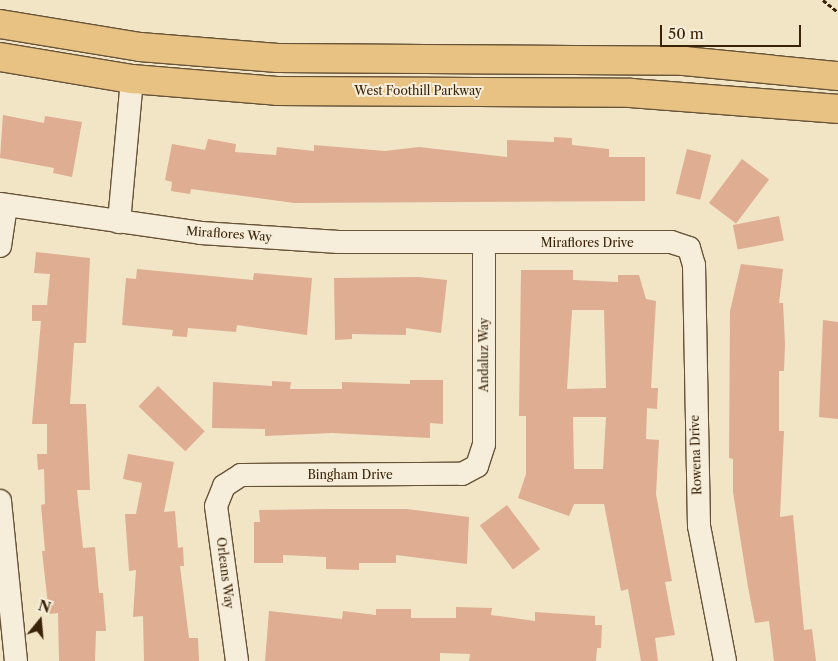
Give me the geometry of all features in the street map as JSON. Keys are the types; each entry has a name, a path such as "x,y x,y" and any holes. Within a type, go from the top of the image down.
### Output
{"main road":[{"path":"0,24 140,47 278,58 684,61 838,76"},
{"name":"West Foothill Parkway","path":"0,57 132,79 277,92 631,92 838,109"}],"street":[{"path":"0,246 3,205 119,222 132,79"},
{"name":"Miraflores Way","path":"119,222 340,242 484,243"},
{"name":"Miraflores Drive","path":"484,243 671,242 689,248"},
{"name":"Andaluz Way","path":"477,466 484,444 484,243"},
{"name":"Rowena Drive","path":"689,248 694,264 699,526 725,661"},
{"name":"Bingham Drive","path":"224,486 241,475 462,474 477,466"},
{"name":"Orleans Way","path":"224,486 216,506 237,661"},
{"path":"0,502 16,661"}],"path":[{"path":"823,0 838,12"}],"building":[{"path":"3,115 44,123 45,116 82,122 72,177 53,173 54,168 0,158"},
{"path":"554,137 572,138 572,145 609,149 609,157 645,157 645,201 294,203 191,189 190,194 171,191 172,182 165,180 172,144 205,150 208,139 236,144 235,152 276,155 277,147 314,151 314,145 385,151 419,147 507,157 507,140 554,142"},
{"path":"687,149 711,155 700,200 676,194"},
{"path":"742,159 769,179 736,223 709,203"},
{"path":"779,216 784,241 738,250 733,225"},
{"path":"36,252 90,258 86,343 74,343 70,404 86,404 90,490 77,490 83,548 95,547 99,593 103,593 106,631 96,631 95,661 59,661 58,613 49,614 42,551 45,551 41,505 45,504 44,469 38,470 37,454 47,454 47,424 32,424 41,321 32,321 32,305 47,305 50,274 34,273"},
{"path":"741,264 783,269 779,303 783,303 785,343 784,371 779,371 779,431 784,431 780,517 793,515 804,630 812,629 816,661 774,661 769,621 755,623 748,587 733,492 733,459 729,458 730,311"},
{"path":"137,269 253,280 254,273 312,278 307,335 237,325 236,332 188,328 187,337 172,336 173,330 122,325 126,278 136,279"},
{"path":"521,270 573,270 573,280 618,282 618,275 639,275 646,299 656,301 651,388 658,388 657,409 647,408 646,439 659,440 656,494 672,581 665,582 675,635 655,638 658,661 641,661 628,589 621,591 604,504 574,504 569,516 518,498 526,474 526,416 519,416","holes":["572,310 604,310 606,388 567,389","573,417 606,417 603,469 574,469"]},
{"path":"418,277 447,280 441,333 406,328 406,335 352,334 352,339 335,340 334,278"},
{"path":"823,320 838,322 838,419 819,417"},
{"path":"410,380 443,380 443,424 430,423 430,438 332,433 265,436 265,429 212,428 213,382 272,386 272,381 291,382 290,389 342,389 342,382 410,384"},
{"path":"158,386 205,431 185,451 139,406"},
{"path":"128,454 174,462 164,512 175,511 178,548 183,547 184,566 180,566 189,638 198,638 199,661 144,661 143,616 133,617 136,570 129,571 125,514 136,514 142,483 123,479"},
{"path":"507,505 540,549 513,569 480,525"},
{"path":"407,509 469,517 467,564 396,555 396,563 359,563 359,570 326,569 326,557 283,555 283,563 254,563 254,522 260,522 259,510"},
{"path":"456,607 492,608 491,615 535,621 535,612 595,616 595,625 602,625 601,648 597,648 596,661 469,661 470,654 440,653 440,661 265,661 269,611 342,619 343,611 376,615 376,609 411,609 411,618 456,618"}]}
